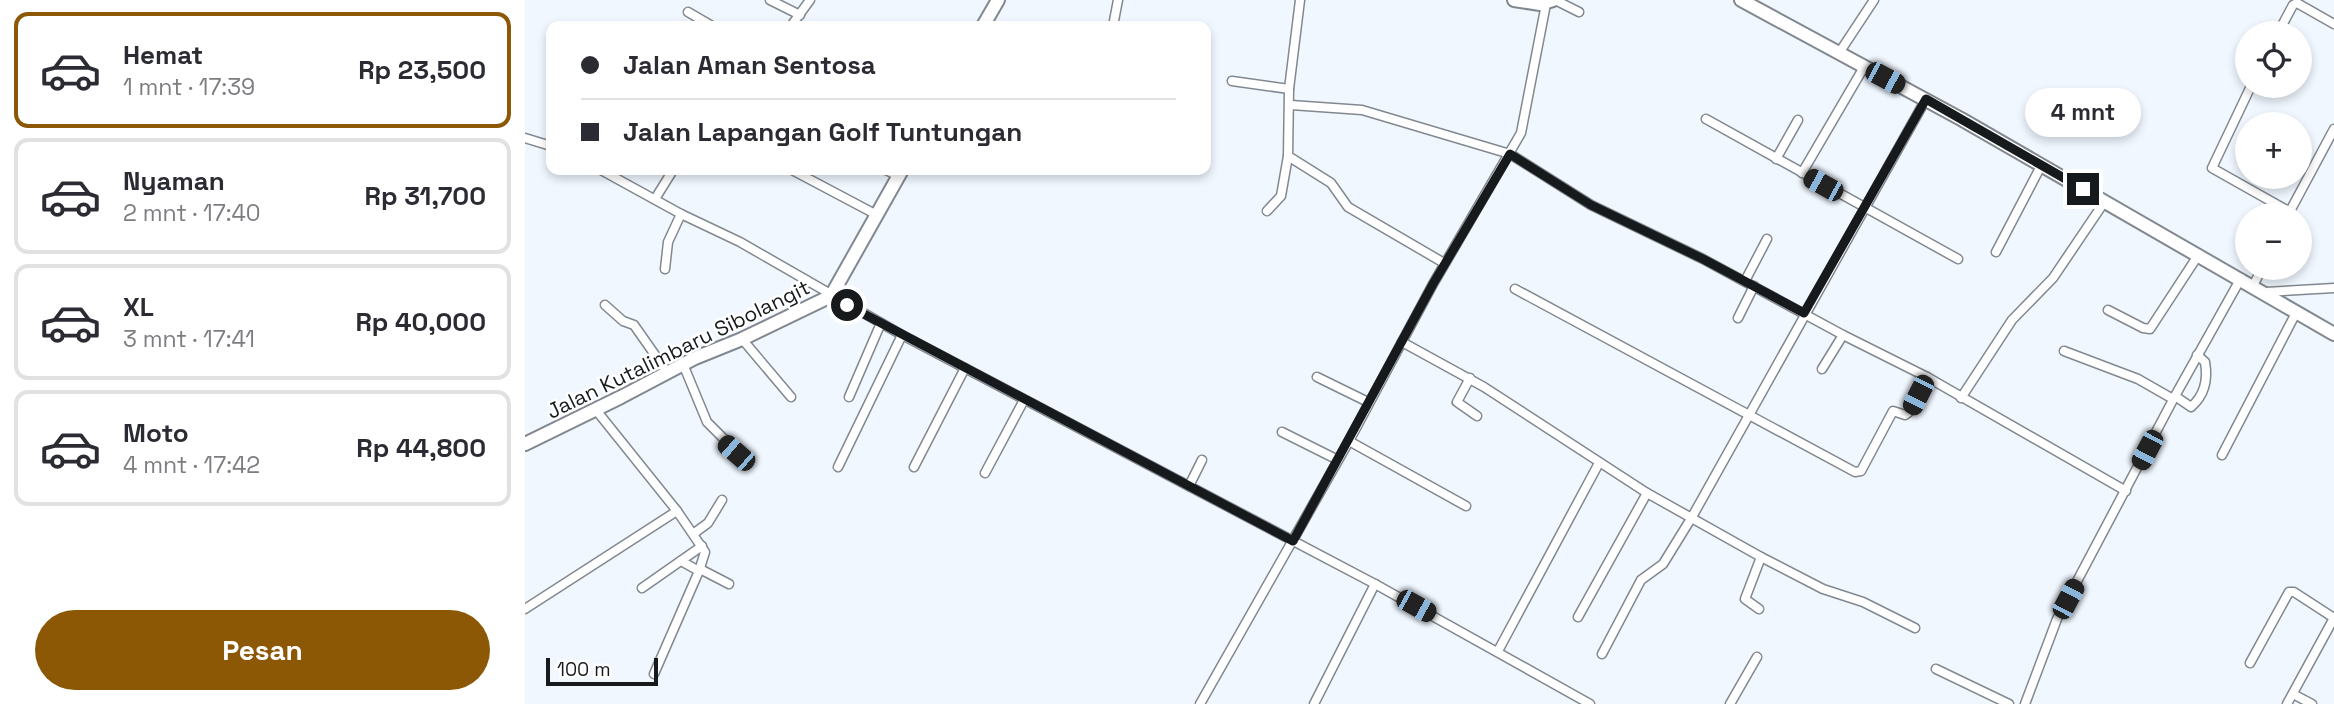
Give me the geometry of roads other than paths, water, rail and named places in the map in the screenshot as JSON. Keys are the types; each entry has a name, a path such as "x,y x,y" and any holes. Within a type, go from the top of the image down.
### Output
{"street":[{"path":"770,0 796,21"},
{"path":"798,21 810,0"},
{"path":"986,21 998,0"},
{"path":"1114,21 1118,0"},
{"path":"1267,211 1281,196 1288,156 1291,105 1289,89 1300,0"},
{"path":"1514,0 1551,1 1579,12"},
{"path":"1741,0 1926,99 2235,275"},
{"path":"1839,53 1874,0"},
{"path":"1200,704 1349,441 1367,402 1444,263 1523,129 1551,1"},
{"path":"2284,21 2293,5 2297,4 2334,24"},
{"path":"688,12 703,21"},
{"path":"1802,173 1864,67"},
{"path":"1232,81 1289,89"},
{"path":"2245,98 2211,164 2212,168 2272,203"},
{"path":"1602,654 1641,580 1663,564 1692,517 1926,99"},
{"path":"1291,105 1362,110 1510,154 1591,205 1745,281 1927,377 2126,491"},
{"path":"1706,119 1958,259"},
{"path":"1776,159 1798,120"},
{"path":"2294,203 2334,129"},
{"path":"525,138 546,144"},
{"path":"1288,156 1331,183 1348,207 1444,263"},
{"path":"1996,251 2041,166"},
{"path":"610,175 681,214 740,242 902,335 1375,584 1590,704"},
{"path":"655,199 670,175"},
{"path":"801,175 877,215"},
{"name":"Jalan Kutalimbaru Sibolangit","path":"525,444 683,364 831,296 900,175"},
{"path":"1961,398 2012,320 2053,278 2105,201"},
{"path":"665,269 668,242 681,214"},
{"path":"1745,281 1767,239"},
{"path":"2108,310 2150,329 2199,254"},
{"path":"2025,704 2057,620 2197,355 2240,280"},
{"path":"2244,280 2334,334"},
{"path":"2259,289 2260,280"},
{"path":"1738,318 1754,286"},
{"path":"2259,289 2334,288"},
{"path":"1515,289 1858,472 1893,411 1907,415 1927,377"},
{"path":"605,305 622,321 634,325 667,372"},
{"path":"2222,455 2297,311"},
{"path":"849,397 881,323"},
{"path":"838,467 902,335"},
{"path":"1822,369 1843,335"},
{"path":"742,339 791,397"},
{"path":"1402,342 1470,378 1647,493 1761,557 1823,589 1863,602 1915,628"},
{"path":"2064,351 2138,379 2191,407 2196,404 2206,382 2205,362 2197,355"},
{"path":"683,364 707,422 748,463"},
{"path":"914,467 965,368"},
{"path":"1317,377 1367,402"},
{"path":"1470,378 1457,402 1477,416"},
{"path":"985,473 1024,400"},
{"path":"596,410 677,511 702,546 705,558 654,674"},
{"path":"1282,432 1338,460"},
{"path":"1349,441 1466,506"},
{"path":"1189,486 1202,460"},
{"path":"1498,651 1599,463"},
{"path":"1579,617 1647,493"},
{"path":"693,534 708,523 722,500"},
{"path":"525,610 677,511"},
{"path":"642,588 702,546"},
{"path":"1759,609 1745,599 1761,557"},
{"path":"681,561 729,584"},
{"path":"1314,704 1375,584"},
{"path":"2250,663 2289,593 2294,592 2334,618 2287,704"},
{"path":"1730,704 1757,657"},
{"path":"1936,669 2009,704"},
{"path":"2293,694 2312,704"}]}
